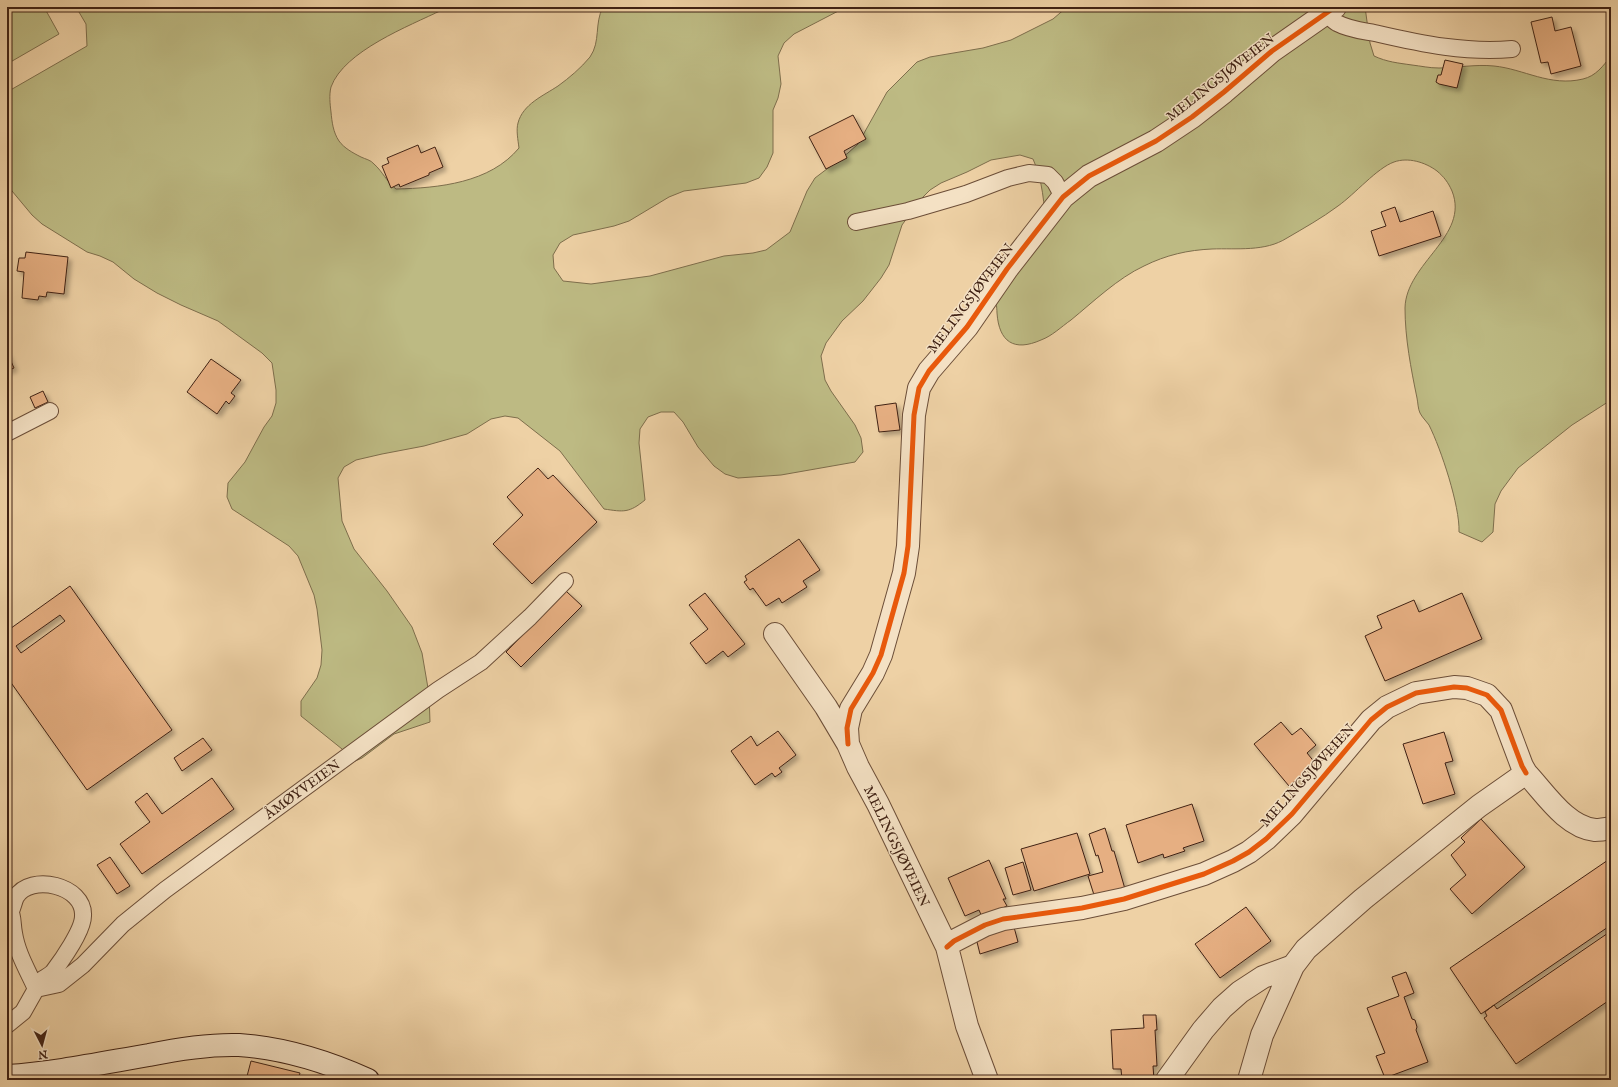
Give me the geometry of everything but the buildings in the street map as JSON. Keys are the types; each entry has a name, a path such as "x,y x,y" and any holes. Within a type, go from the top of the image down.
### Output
{"street":[{"name":"MELINGSJØVEIEN","path":"848,744 847,728 851,709 873,673 881,656 904,573 908,546 914,415 919,388 929,372 966,327 1006,269 1063,198 1089,176 1156,141 1192,117 1272,51 1330,10"},
{"name":"MELINGSJØVEIEN","path":"775,634 826,707 848,744 947,947 967,1026 987,1080"},
{"name":"MELINGSJØVEIEN","path":"947,947 954,941 986,925 1003,919 1082,908 1124,899 1204,874 1233,861 1249,852 1266,839 1292,814 1371,720 1387,707 1416,693 1454,687 1467,688 1487,695 1501,710 1526,773 1564,814 1581,826 1596,830 1611,828"},
{"path":"1249,1080 1262,1035 1293,966 1306,949 1363,899 1479,806 1526,773"},
{"path":"1167,1080 1203,1030 1222,1008 1240,992 1263,977 1293,966"},
{"path":"7,1076 53,1071 178,1049 239,1045 273,1049 304,1056 348,1071 368,1080"}],"lane":[{"name":"MELINGSJØVEIEN","path":"1330,10 1336,22 1350,28 1396,38 1461,49 1489,51 1512,49"},
{"path":"856,222 908,211 966,194 1008,178 1029,173 1048,175 1055,182 1063,198"},
{"path":"7,433 50,411"},
{"name":"ÅMØYVEIEN","path":"36,989 59,984 83,965 124,924 164,890 438,690 481,662 530,617 565,581"},
{"path":"7,1025 23,1012 36,989 43,980 52,973 76,937 84,917 82,904 76,896 62,887 45,884 28,888 17,896 9,909 19,951 36,989"}],"shaded area":[{"path":"7,7 44,7 59,34 7,64"},
{"path":"76,7 452,7 442,10 396,32 363,51 349,62 338,74 331,87 330,100 332,119 337,138 343,146 373,163 396,189 446,185 463,181 494,169 507,160 519,148 517,126 524,111 534,101 571,76 590,57 597,39 600,13 603,7 846,7 794,34 784,43 778,56 781,84 778,98 773,110 773,153 767,167 759,178 746,183 684,191 669,197 629,221 614,226 573,235 560,243 553,255 554,268 563,281 591,284 650,276 724,256 766,250 790,232 807,191 815,178 858,144 887,92 917,62 930,57 983,48 1011,40 1053,19 1067,7 1365,7 1370,43 1374,56 1379,58 1397,63 1432,68 1480,65 1494,66 1559,81 1571,81 1588,78 1599,70 1611,56 1611,400 1572,425 1518,468 1501,491 1495,504 1493,532 1482,542 1459,532 1456,508 1449,478 1434,435 1419,410 1407,342 1405,308 1408,292 1415,277 1445,236 1452,222 1455,207 1452,191 1446,180 1437,171 1416,161 1405,160 1394,162 1373,175 1345,201 1332,210 1306,227 1278,242 1251,248 1194,251 1169,256 1152,262 1134,271 1115,284 1053,334 1041,340 1023,345 1010,342 1001,331 998,323 996,303 998,294 1003,286 1046,228 1042,193 1039,176 1033,159 1020,155 991,160 941,183 930,190 920,200 902,225 889,265 881,278 863,301 842,321 826,343 821,356 825,380 855,425 861,438 863,452 855,462 781,475 738,478 725,474 714,466 698,447 683,422 674,412 661,412 648,417 640,429 639,443 645,500 635,507 622,511 604,509 560,451 518,418 505,416 491,419 467,434 424,446 356,460 344,467 338,478 342,521 354,549 387,591 412,627 422,653 429,694 430,722 394,734 362,758 353,762 342,749 301,716 301,701 317,678 321,665 322,650 314,595 298,556 289,546 232,509 227,497 228,483 245,462 264,427 272,416 276,403 276,390 272,363 262,353 218,321 157,293 134,279 113,262 87,252 42,224 32,215 7,185 7,92 87,46 86,24"}],"cycle path":[{"path":"848,744 847,728 851,709 873,673 881,655 904,573 908,546 914,415 919,388 929,371 967,327 1007,269 1063,197 1089,176 1156,141 1192,117 1272,51 1335,7"},
{"path":"947,947 954,941 985,925 1003,919 1082,908 1124,899 1204,874 1233,861 1249,852 1266,839 1292,814 1371,720 1387,707 1416,693 1454,687 1467,688 1487,695 1501,710 1526,773"}]}
